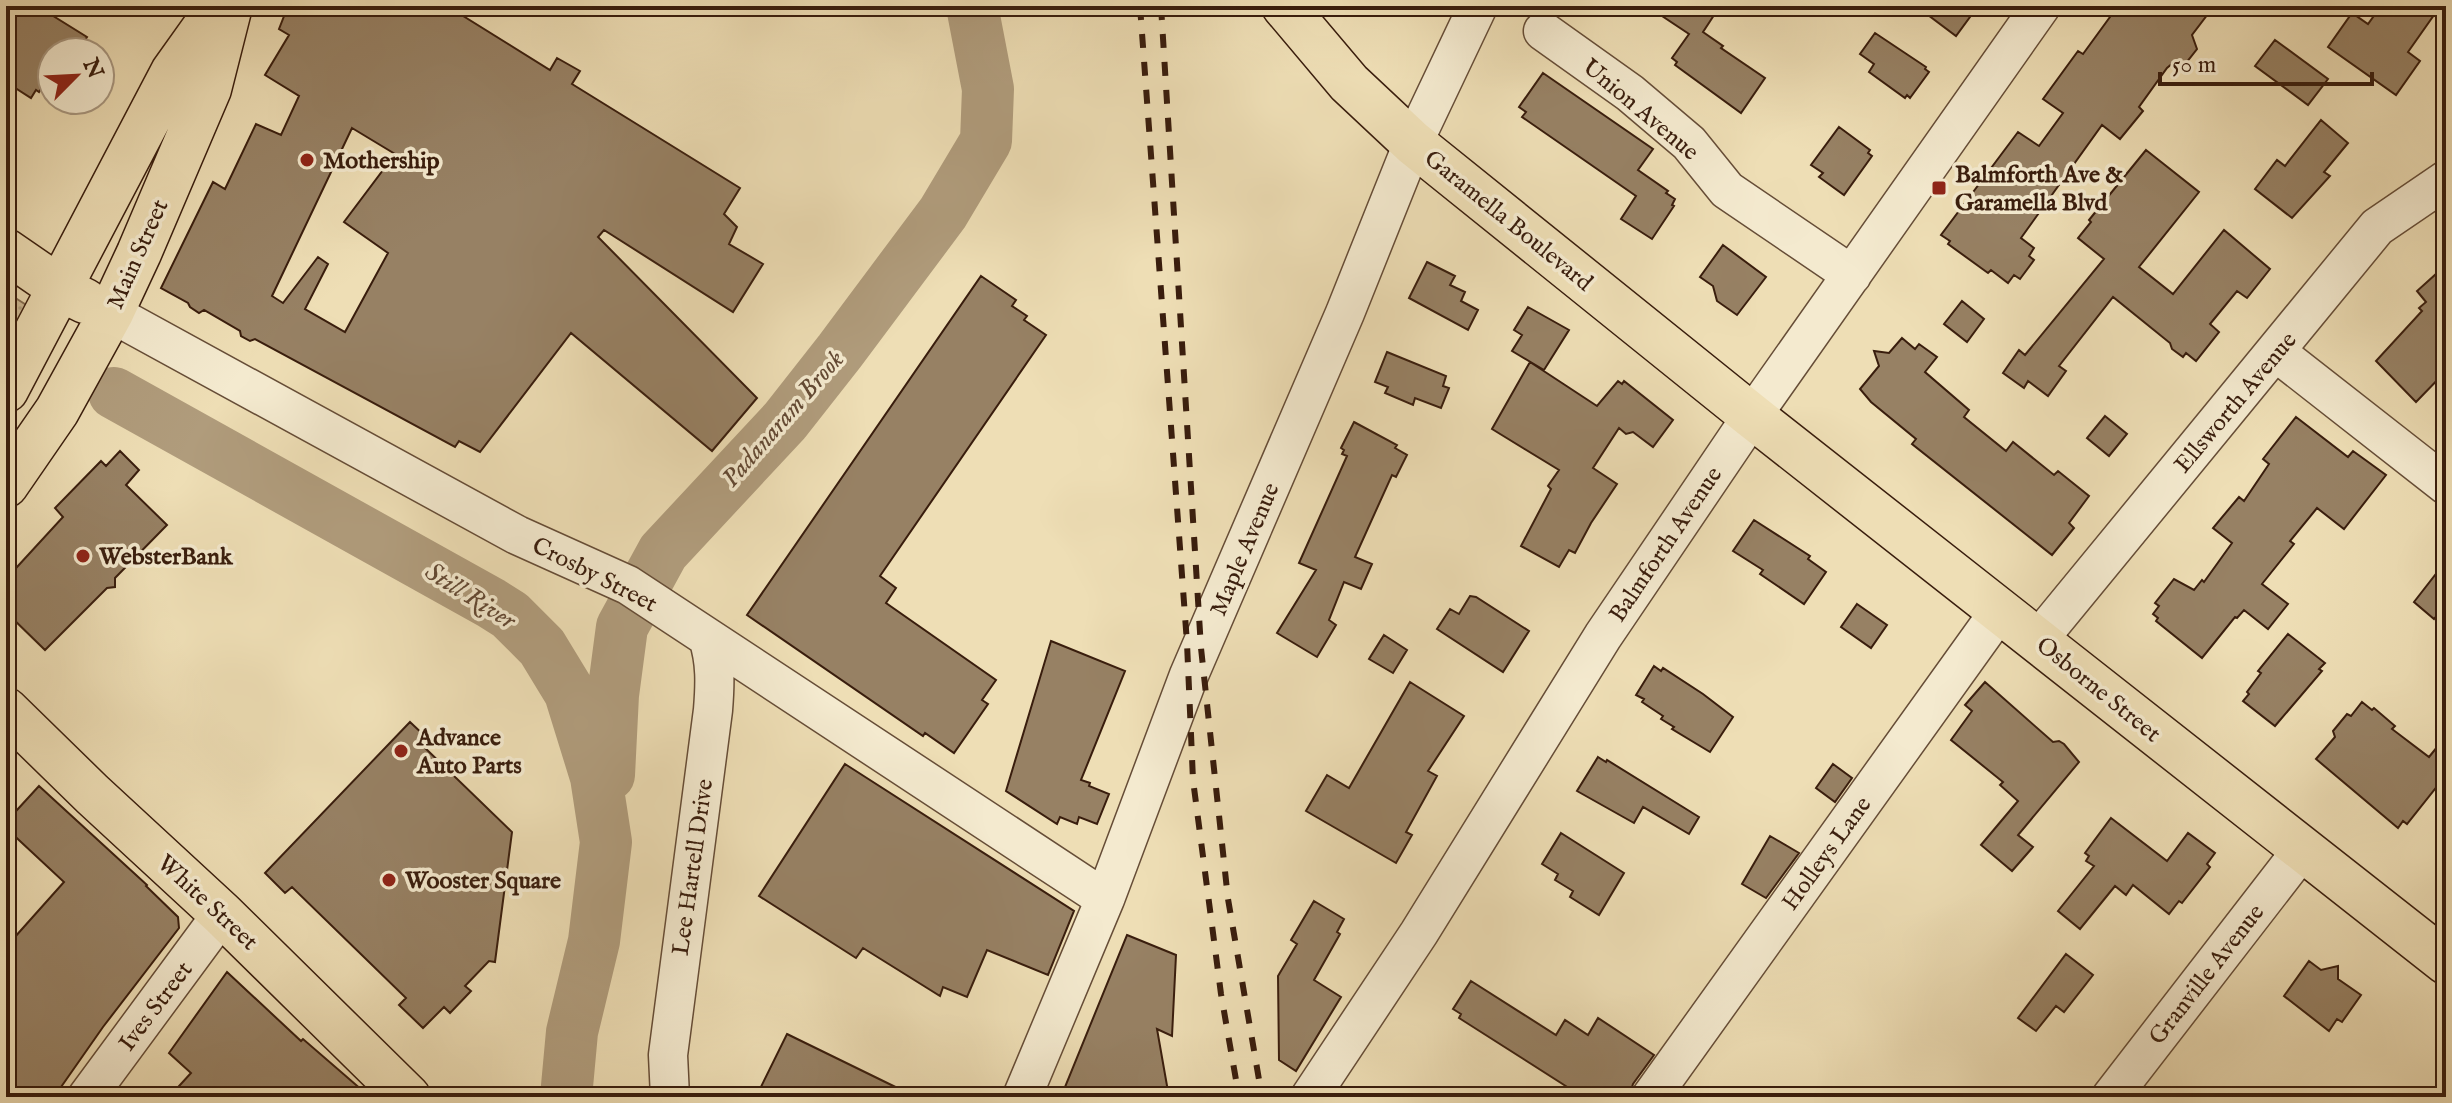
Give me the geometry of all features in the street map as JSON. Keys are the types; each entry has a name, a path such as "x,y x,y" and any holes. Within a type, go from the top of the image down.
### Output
{"main road":[{"name":"Main Street","path":"6,390 173,72 220,6"},
{"name":"Main Street","path":"6,485 57,411 111,313 209,89 230,6"},
{"name":"Garamella Boulevard","path":"1284,6 1349,83 1413,143 1752,416"},
{"name":"Crosby Street","path":"6,251 61,289 111,313"},
{"name":"Osborne Street","path":"1752,416 2446,962"},
{"name":"White Street","path":"6,710 222,914 408,1097"}],"street":[{"name":"Maple Avenue","path":"1022,1097 1105,899 1189,675 1345,313 1413,143 1478,6"},
{"name":"Balmforth Avenue","path":"1310,1097 1419,933 1603,636 1752,416 2041,6"},
{"name":"Union Avenue","path":"1543,31 1630,93 1689,143 1727,190 1852,275"},
{"name":"Ellsworth Avenue","path":"2038,640 2377,227 2446,180"},
{"name":"Crosby Street","path":"111,313 517,535 628,585 1105,899"},
{"path":"2276,352 2446,485"},
{"name":"Holleys Lane","path":"1651,1097 2001,609"},
{"name":"Lee Hartell Drive","path":"670,1097 668,1055 713,710 713,654 698,632"},
{"name":"Granville Avenue","path":"2111,1097 2302,850"},
{"name":"Ives Street","path":"87,1097 222,914"}],"shaded area":[{"path":"6,292 31,308 6,344"}],"building":[{"path":"6,6 37,6 85,36 36,36 36,90 31,98 6,82"},
{"path":"288,6 447,6 550,70 557,58 580,71 572,84 740,188 724,214 737,227 729,244 763,264 733,312 604,230 598,237 757,398 712,451 571,333 480,452 459,441 455,447 255,339 250,341 241,336 240,331 204,310 199,313 161,288 213,182 225,189 256,124 281,135 299,96 265,75 289,35 279,29","holes":["352,128 395,154 344,222 388,253 345,332 305,309 328,264 318,257 283,303 272,296"]},
{"path":"1647,6 1720,6 1703,32 1765,78 1741,113 1675,65 1677,62 1672,58 1689,34"},
{"path":"1916,6 1978,6 1956,36"},
{"path":"2118,6 2214,6 2192,35 2197,49 2182,68 2174,62 2167,68 2139,107 2143,111 2120,139 2102,125 2021,238 2034,248 2029,256 2034,260 2020,279 2014,275 2008,283 1991,270 1988,273 1948,244 1950,241 1941,235 2018,132 2039,146 2063,113 2043,99 2078,51 2083,54"},
{"path":"2381,6 2421,6 2434,15 2408,52 2420,61 2396,95 2328,47 2352,13 2368,24"},
{"path":"1875,33 1929,72 1910,98 1907,95 1905,98 1869,72 1874,64 1860,54"},
{"path":"2275,40 2328,79 2308,105 2255,66"},
{"path":"1543,73 1653,149 1638,170 1675,199 1674,206 1652,239 1621,219 1636,196 1522,117 1526,112 1519,107"},
{"path":"2321,120 2348,143 2324,172 2330,176 2292,218 2255,189 2277,160 2285,166"},
{"path":"1839,127 1870,150 1868,153 1872,156 1844,195 1819,177 1823,173 1811,165"},
{"path":"2146,150 2199,192 2139,267 2173,294 2224,230 2270,269 2247,298 2237,291 2210,324 2219,332 2196,361 2186,353 2183,357 2172,349 2170,343 2113,297 2059,366 2066,371 2048,396 2028,381 2024,388 2003,373 2019,350 2025,355 2104,259 2078,238"},
{"path":"1723,245 1766,277 1737,315 1717,301 1713,286 1700,277"},
{"path":"1427,262 1455,276 1450,285 1465,292 1461,301 1478,310 1468,330 1409,298"},
{"path":"2436,274 2446,284 2446,371 2416,402 2376,361 2422,311 2419,308 2426,302 2417,291"},
{"path":"981,276 1016,300 1012,306 1027,316 1024,320 1046,335 880,576 896,588 886,603 996,680 982,700 988,704 954,753 925,733 923,736 747,615"},
{"path":"1962,301 1984,319 1967,342 1944,324"},
{"path":"1528,307 1569,330 1544,370 1512,351 1522,335 1514,330"},
{"path":"1902,338 1915,349 1919,344 1937,357 1925,372 1969,410 1964,417 2006,451 2013,442 2054,475 2058,471 2089,496 2069,523 2074,528 2052,555 1912,444 1916,439 1860,389 1879,366 1874,351 1889,353"},
{"path":"1387,352 1446,376 1443,386 1449,388 1441,408 1415,398 1413,405 1385,393 1388,387 1375,382"},
{"path":"1530,362 1597,406 1618,381 1622,384 1624,381 1673,420 1653,447 1633,432 1626,434 1619,428 1593,468 1617,484 1575,553 1569,550 1559,567 1521,546 1551,489 1548,486 1559,470 1492,429"},
{"path":"2105,416 2127,434 2109,456 2087,438"},
{"path":"2296,417 2348,457 2353,451 2386,475 2344,529 2317,508 2290,541 2294,544 2262,584 2288,604 2268,629 2244,610 2202,658 2156,621 2158,618 2153,614 2159,606 2155,603 2174,579 2194,590 2202,580 2204,582 2232,543 2213,528 2239,497 2244,501 2269,464 2263,459"},
{"path":"1354,422 1397,445 1395,448 1407,455 1396,477 1392,475 1355,557 1372,564 1361,589 1344,582 1329,620 1336,625 1317,657 1277,633 1316,570 1299,563 1347,456 1342,454 1344,450 1341,448"},
{"name":"WebsterBank","path":"120,451 139,470 126,485 167,525 115,578 115,587 107,588 45,650 6,612 6,579 63,517 55,508 101,461 106,466"},
{"path":"1754,520 1810,556 1808,559 1826,572 1804,604 1760,574 1763,570 1733,551"},
{"path":"2446,561 2446,604 2434,619 2414,602"},
{"path":"1470,596 1529,631 1503,672 1437,629 1450,609 1459,614"},
{"path":"1857,604 1887,625 1871,648 1841,627"},
{"path":"2288,634 2325,663 2319,669 2322,671 2275,726 2243,701 2261,673 2258,671"},
{"path":"1384,635 1407,650 1393,673 1369,659"},
{"path":"1051,641 1125,671 1081,780 1109,794 1097,824 1079,817 1077,824 1060,817 1057,824 1006,791"},
{"path":"1654,666 1661,671 1663,668 1733,717 1710,752 1672,729 1674,727 1661,719 1663,716 1636,695"},
{"path":"1410,682 1464,716 1428,771 1437,776 1406,832 1412,835 1396,863 1306,811 1327,775 1349,788"},
{"path":"1985,682 2053,742 2064,744 2079,762 2018,835 2033,847 2012,871 1981,845 2018,801 2000,785 2003,782 1951,740 1972,711 1965,705"},
{"path":"2362,702 2372,710 2374,708 2395,726 2392,729 2429,757 2446,736 2446,786 2439,784 2407,824 2403,821 2398,828 2316,759 2335,737 2333,731"},
{"name":"Wooster Square","path":"410,722 428,739 422,745 512,832 495,962 489,961 465,986 471,991 450,1013 444,1007 423,1028 399,1005 406,998 292,887 285,893 265,873"},
{"path":"1598,757 1699,817 1689,834 1643,807 1634,823 1577,791"},
{"path":"845,764 1074,911 1048,975 987,950 967,997 943,987 940,996 863,948 856,958 759,896"},
{"path":"1833,764 1852,778 1835,802 1816,788"},
{"path":"39,786 147,885 178,917 179,928 54,1097 6,1097 6,947 64,882 6,828 6,822"},
{"path":"2111,818 2167,861 2188,833 2215,853 2207,864 2210,867 2182,903 2179,901 2169,914 2133,885 2126,895 2115,886 2080,929 2058,911 2094,866 2086,861 2089,856 2085,853"},
{"path":"1561,833 1624,873 1599,915 1570,897 1573,891 1555,880 1558,874 1542,864"},
{"path":"1770,836 1799,853 1766,898 1742,884"},
{"path":"1314,901 1344,919 1337,932 1340,934 1314,980 1341,997 1296,1071 1279,1060 1278,976 1297,944 1291,940"},
{"path":"1127,935 1176,955 1172,1036 1157,1029 1169,1097 1084,1097 1065,1087"},
{"path":"2066,954 2093,975 2064,1012 2056,1006 2036,1031 2018,1018"},
{"path":"2309,961 2321,970 2338,966 2338,979 2361,995 2342,1022 2337,1019 2329,1031 2284,996"},
{"path":"227,972 301,1041 303,1039 370,1097 169,1097 191,1073 169,1053"},
{"path":"1471,981 1556,1035 1565,1020 1588,1035 1598,1018 1654,1055 1633,1084 1629,1097 1583,1097 1459,1018 1461,1014 1453,1009"},
{"path":"787,1034 916,1097 756,1097"}],"waterway":[{"name":"Padanaram Brook","path":"609,775 613,695 622,627 663,552 785,421 943,213 986,141 988,89 972,6"},
{"name":"Still River","path":"114,393 491,603 510,615 542,647 570,693 596,777 606,842 594,941 572,1032 566,1097"}],"railway":[{"path":"1140,6 1187,643 1193,780 1221,994 1239,1097"},
{"path":"1161,6 1201,648 1228,899 1262,1097"}],"place":[{"name":"Mothership","path":"307,160"},
{"name":"Balmforth Ave & Garamella Blvd","path":"1939,188"},
{"name":"WebsterBank","path":"83,556"},
{"name":"Advance Auto Parts","path":"401,751"},
{"name":"Wooster Square","path":"389,880"}]}
